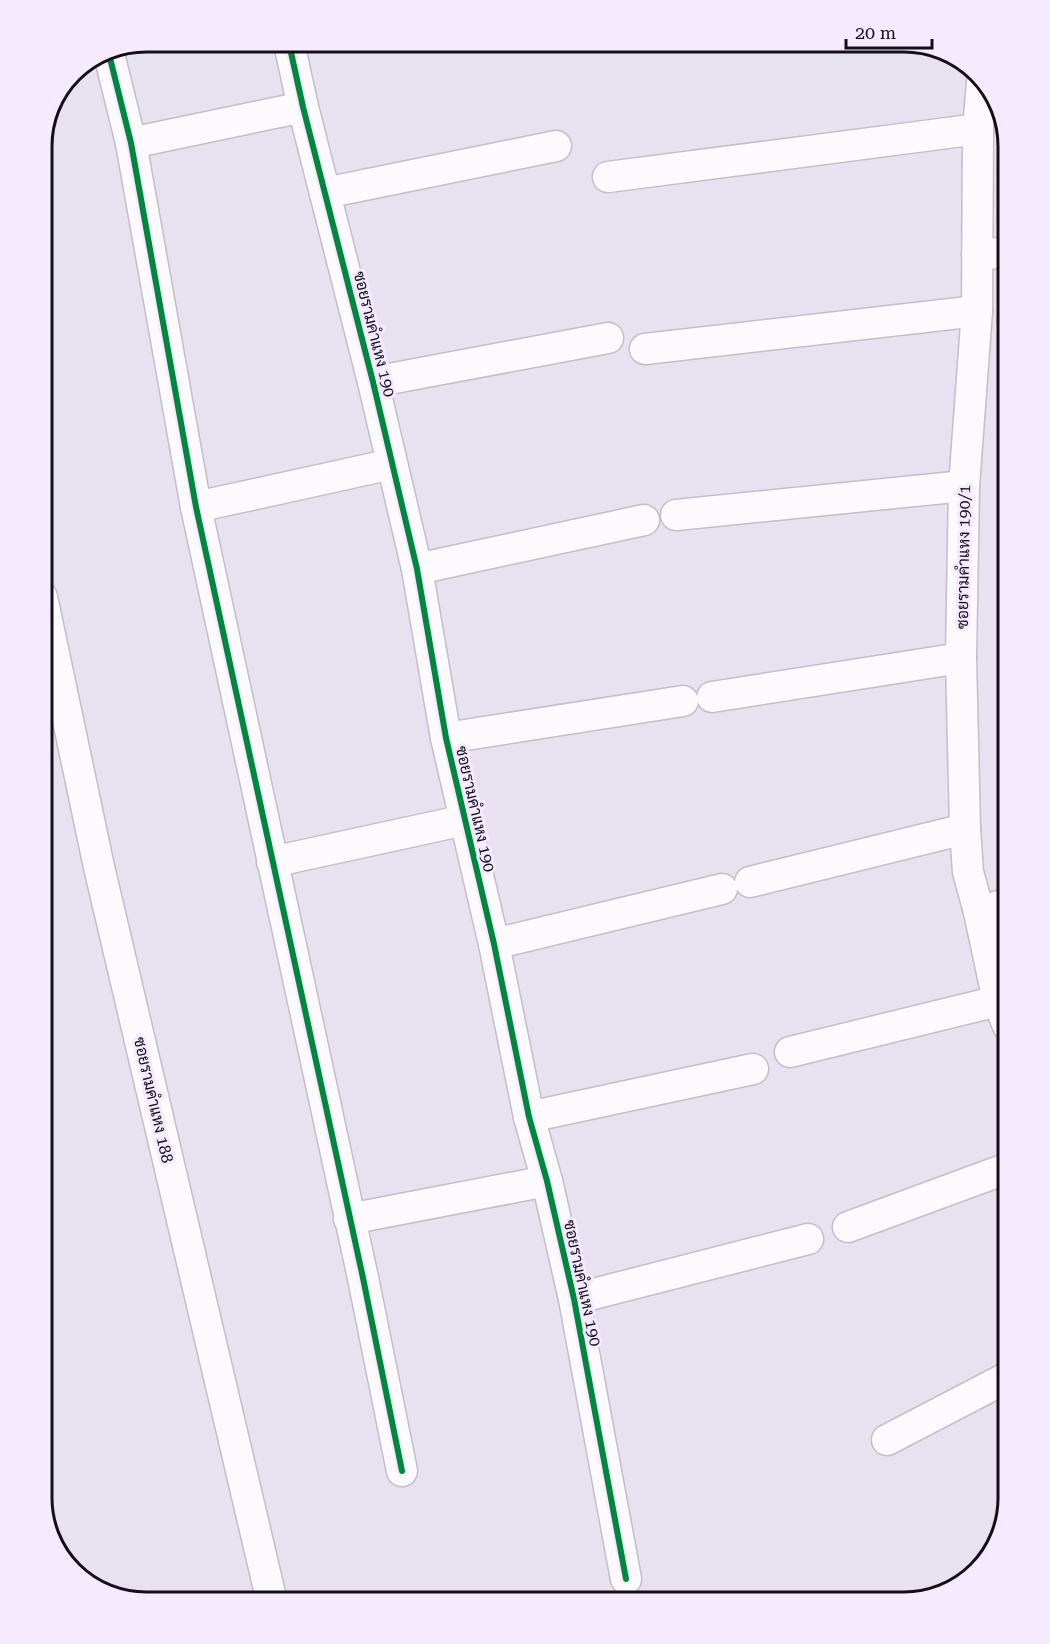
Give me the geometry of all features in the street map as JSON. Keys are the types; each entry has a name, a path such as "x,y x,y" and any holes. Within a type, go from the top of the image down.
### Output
{"street":[{"name":"ซอยรามคำแหง 190","path":"291,52 417,569 446,738 494,944 529,1117 547,1181 574,1299 626,1579"},
{"path":"111,60 131,143 196,507 402,1471"},
{"name":"ซอยรามคำแหง 190/1","path":"981,93 978,129 977,311 964,486 961,658 968,872 998,992"},
{"path":"131,143 303,107"},
{"path":"608,177 978,129"},
{"path":"325,193 556,146"},
{"path":"977,254 998,253"},
{"path":"645,349 977,311"},
{"path":"373,382 608,338"},
{"path":"196,507 392,464"},
{"path":"676,514 964,486"},
{"path":"417,569 644,520"},
{"name":"ซอยรามคำแหง 188","path":"53,647 99,867 269,1591"},
{"path":"712,697 961,658"},
{"path":"446,738 683,701"},
{"path":"272,862 465,820"},
{"path":"494,944 965,830"},
{"path":"979,912 998,906"},
{"path":"790,1052 998,1014"},
{"path":"529,1117 753,1069"},
{"path":"848,1227 998,1172"},
{"path":"349,1219 547,1181"},
{"path":"574,1299 808,1239"},
{"path":"887,1440 998,1382"}],"cycle path":[{"path":"291,52 417,569 446,738 494,944 529,1117 547,1181 574,1299 626,1579"},
{"path":"111,60 131,143 196,507 363,1278 402,1471"}]}
